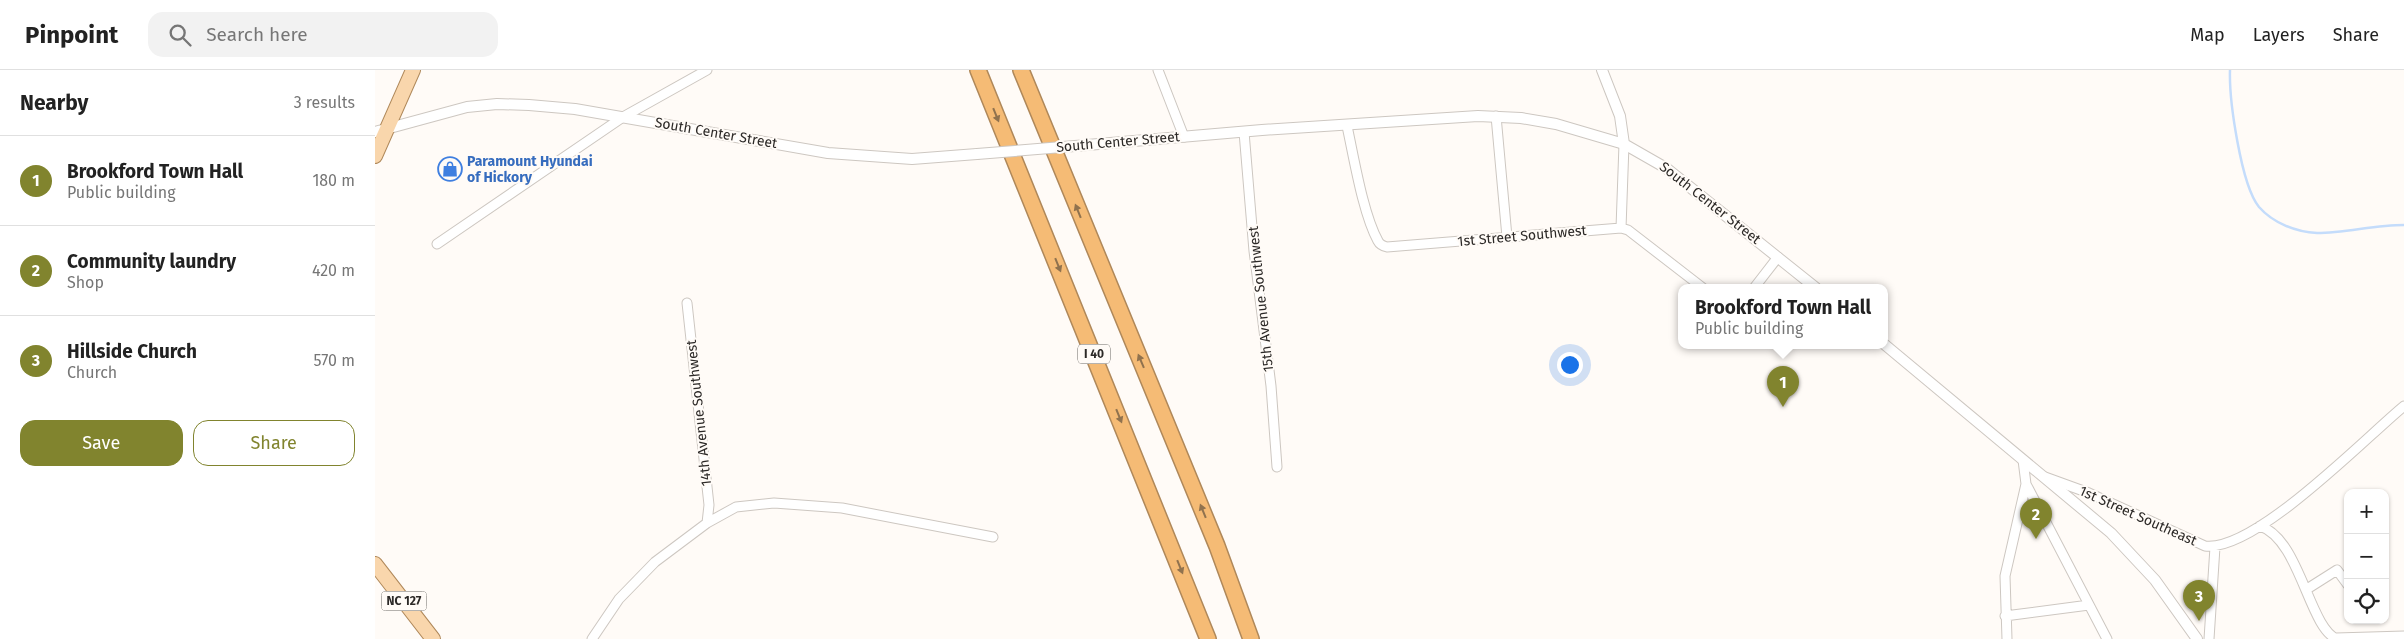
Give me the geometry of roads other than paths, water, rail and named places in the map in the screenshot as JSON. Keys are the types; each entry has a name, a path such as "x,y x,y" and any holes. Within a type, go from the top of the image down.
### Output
{"highway":[{"name":"I 40","path":"978,70 1208,639"},
{"path":"1021,70 1202,508 1251,639"},
{"path":"1240,607 1258,639"}],"main road":[{"path":"375,156 381,131 413,70"},
{"name":"NC 127","path":"375,564 433,639"}],"street":[{"path":"437,244 623,117 707,70"},
{"path":"1157,70 1184,137"},
{"path":"1602,70 1620,116 1624,144 1621,228 1628,230 1698,284"},
{"name":"South Center Street","path":"381,131 467,108 497,104 562,107 828,153 870,158 912,159 1244,132 1456,117 1496,116 1556,124 1624,144 1681,178 1811,284"},
{"path":"1496,116 1507,237"},
{"name":"1st Street Southwest","path":"1347,126 1359,178 1378,241 1387,247 1621,228"},
{"name":"15th Avenue Southwest","path":"1244,132 1254,251 1271,386 1277,467"},
{"path":"1757,284 1778,257"},
{"name":"14th Avenue Southwest","path":"687,303 707,485 707,523"},
{"path":"1888,347 2111,533 2136,558 2168,596 2197,639"},
{"name":"1st Street Southeast","path":"2043,476 2089,493 2205,546 2215,547 2232,542 2260,526 2301,496 2404,406"},
{"path":"2007,639 2005,576 2026,484 2023,460"},
{"path":"2026,484 2107,639"},
{"path":"592,639 611,610 636,580 671,549 707,523 736,507 763,503 859,510 993,537"},
{"path":"2260,526 2275,537 2285,550 2307,589 2325,632 2337,639 2404,636"},
{"path":"2209,639 2215,547"},
{"path":"2307,589 2337,570 2344,580"},
{"path":"2005,616 2089,605"}],"waterway":[{"path":"2230,70 2237,142 2247,181 2259,207 2265,213 2285,226 2317,233 2404,225"}],"place":[{"name":"Paramount Hyundai of Hickory","path":"450,169"},
{"name":"Brookford Town Hall","path":"1783,407"},
{"name":"Community laundry","path":"2036,539"},
{"name":"Hillside Church","path":"2199,621"}]}
